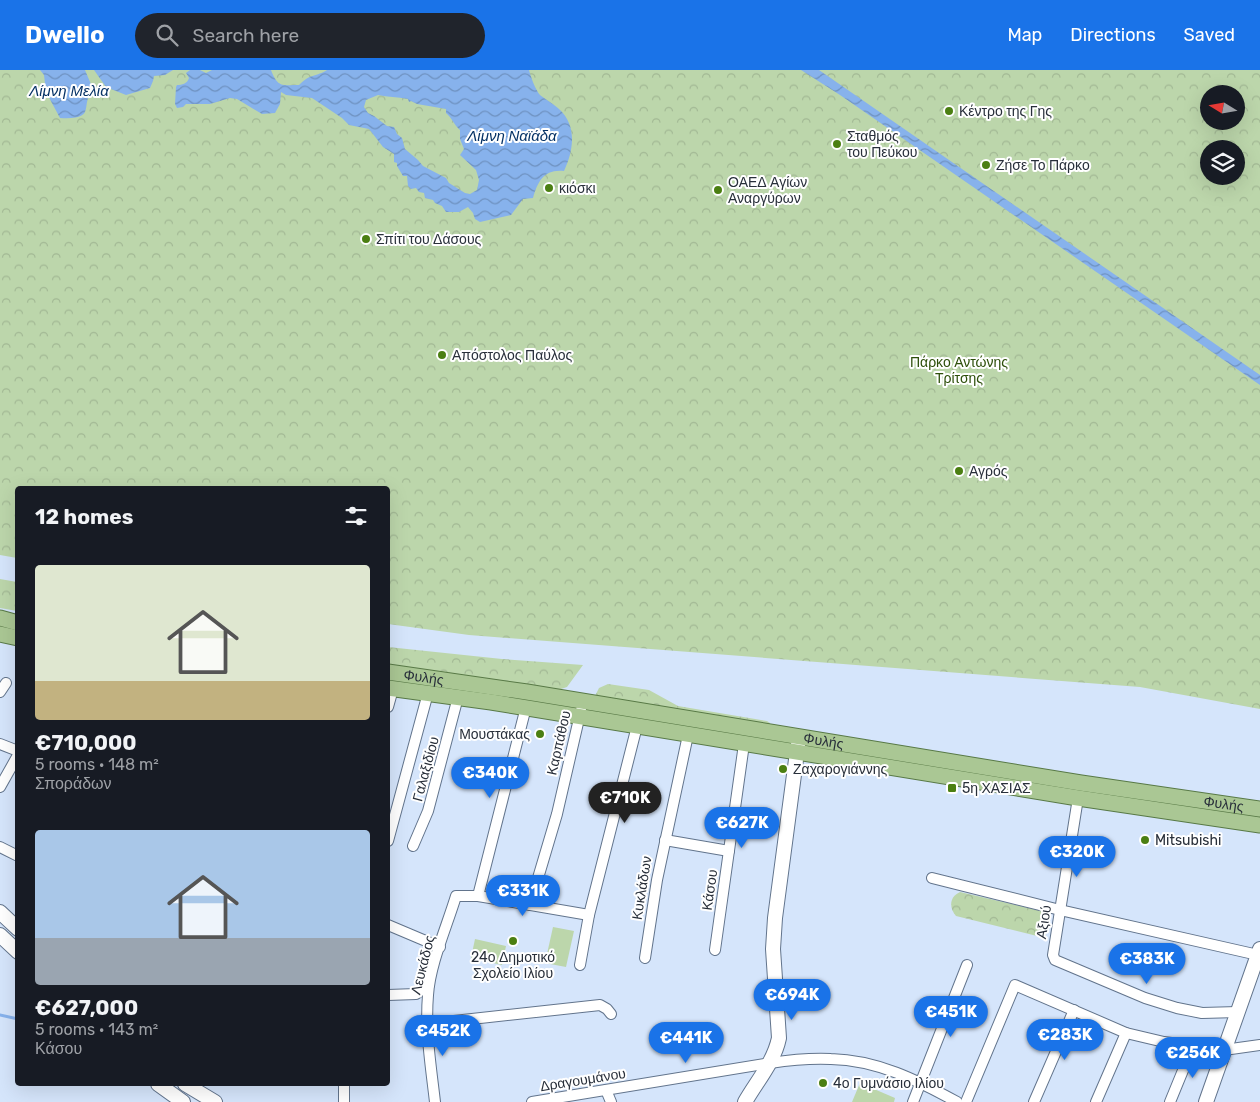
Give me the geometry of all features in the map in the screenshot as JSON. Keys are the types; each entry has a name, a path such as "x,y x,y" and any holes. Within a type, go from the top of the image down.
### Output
{"main road":[{"path":"0,618 15,622"},
{"path":"0,634 15,637"},
{"name":"Φυλής","path":"390,672 432,677 581,709 798,744 1260,809"},
{"name":"Φυλής","path":"390,689 526,707 581,709 637,726 688,735 744,744 798,744 1078,798 1260,825"}],"street":[{"path":"390,831 428,693"},
{"name":"Γαλαξιδίου","path":"413,846 428,810 458,697"},
{"path":"526,707 478,896 589,914"},
{"name":"Καρπάθου","path":"530,905 557,814 581,709"},
{"path":"580,965 589,914 637,726"},
{"name":"Κυκλάδων","path":"645,958 665,840 688,735"},
{"path":"0,744 15,752"},
{"name":"Κάσου","path":"715,950 744,744"},
{"path":"745,1102 770,1063 777,1048 779,1038 773,949 775,918 798,744"},
{"path":"0,787 15,759"},
{"name":"Αξιού","path":"1078,798 1053,954 1055,960 1145,998 1177,1008 1202,1013 1238,1012"},
{"path":"665,840 729,851"},
{"path":"0,847 15,854"},
{"path":"932,878 1060,910 1259,952 1206,1102"},
{"name":"Λευκάδος","path":"435,1102 427,1018 429,989 456,896 478,896"},
{"path":"0,912 15,926"},
{"path":"390,926 440,947"},
{"path":"0,935 15,949"},
{"path":"913,1102 967,965"},
{"path":"966,1102 1015,984 1126,1033 1164,1042 1224,1050 1260,1045"},
{"path":"390,995 416,994 429,989"},
{"path":"427,1018 600,1005 608,1009 610,1014"},
{"path":"1034,1102 1074,1010"},
{"path":"1096,1102 1126,1033"},
{"path":"1170,1102 1193,1046"},
{"name":"Δραγουμάνου","path":"532,1102 565,1099 606,1090 770,1063 806,1059 852,1061 876,1066 920,1082 957,1102"},
{"path":"161,1086 182,1102"},
{"path":"188,1086 215,1102"},
{"path":"344,1086 344,1102"},
{"path":"606,1090 611,1102"}],"green space":[{"name":"Πάρκο Αντώνης Τρίτσης","path":"0,70 1260,70 1260,709 1140,687 469,635 390,624 390,486 15,486 15,558 0,555"},
{"path":"0,579 15,582 15,611 0,608"},
{"path":"390,647 583,665 567,687 555,691 390,664"},
{"path":"608,684 649,690 678,706 767,721 770,723 770,726 595,696 599,688"},
{"path":"960,892 1050,913 1045,938 956,916 952,910 951,903 956,894"},
{"path":"553,927 574,931 566,967 545,963"},
{"path":"475,939 506,946 502,965 471,958"},
{"path":"860,1083 895,1098 894,1102 852,1102"}],"water":[{"name":"Λίμνη Μελία","path":"40,70 85,70 93,89 87,101 86,111 79,117 60,118 46,92 44,75"},
{"path":"94,70 173,70 165,75 154,76 150,88 126,95 106,87"},
{"name":"Λίμνη Ναϊάδα","path":"190,70 200,70 206,73 212,70 271,70 278,83 299,85 310,77 327,70 529,70 540,95 557,107 569,123 572,139 570,156 564,171 551,172 543,177 537,186 533,198 523,199 511,215 480,222 475,219 468,207 459,212 446,212 442,206 433,200 425,198 424,193 419,192 416,188 411,189 408,186 407,176 403,176 397,163 394,162 394,154 383,147 369,129 349,125 342,118 312,98 286,95 281,92 280,104 275,113 262,114 237,99 230,98 210,104 186,104 183,107 177,108 175,104 176,87 187,82 189,78 186,73","holes":["378,95 408,99 409,102 446,109 446,113 460,130 460,139 464,149 460,155 476,170 479,180 477,190 470,194 465,193 449,183 446,178 423,166 405,149 402,138 397,134 394,127 387,126 368,113 364,107 366,100"]},
{"path":"801,70 819,70 1260,375 1260,385 840,95"}],"waterway":[{"path":"0,1015 15,1018"}],"place":[{"name":"Κέντρο της Γης","path":"949,111"},
{"name":"Σταθμός του Πεύκου","path":"837,144"},
{"name":"Ζήσε Το Πάρκο","path":"986,165"},
{"name":"κιόσκι","path":"549,188"},
{"name":"ΟΑΕΔ Αγίων Αναργύρων","path":"718,190"},
{"name":"Σπίτι του Δάσους","path":"366,239"},
{"name":"Απόστολος Παύλος","path":"442,355"},
{"name":"Αγρός","path":"959,471"},
{"name":"Μουστάκας","path":"540,734"},
{"name":"Ζαχαρογιάννης","path":"783,769"},
{"name":"5η ΧΑΣΙΑΣ","path":"952,788"},
{"name":"Mitsubishi","path":"1145,840"},
{"name":"24ο Δημοτικό Σχολείο Ιλίου","path":"513,941"},
{"name":"4ο Γυμνάσιο Ιλίου","path":"823,1083"}]}
